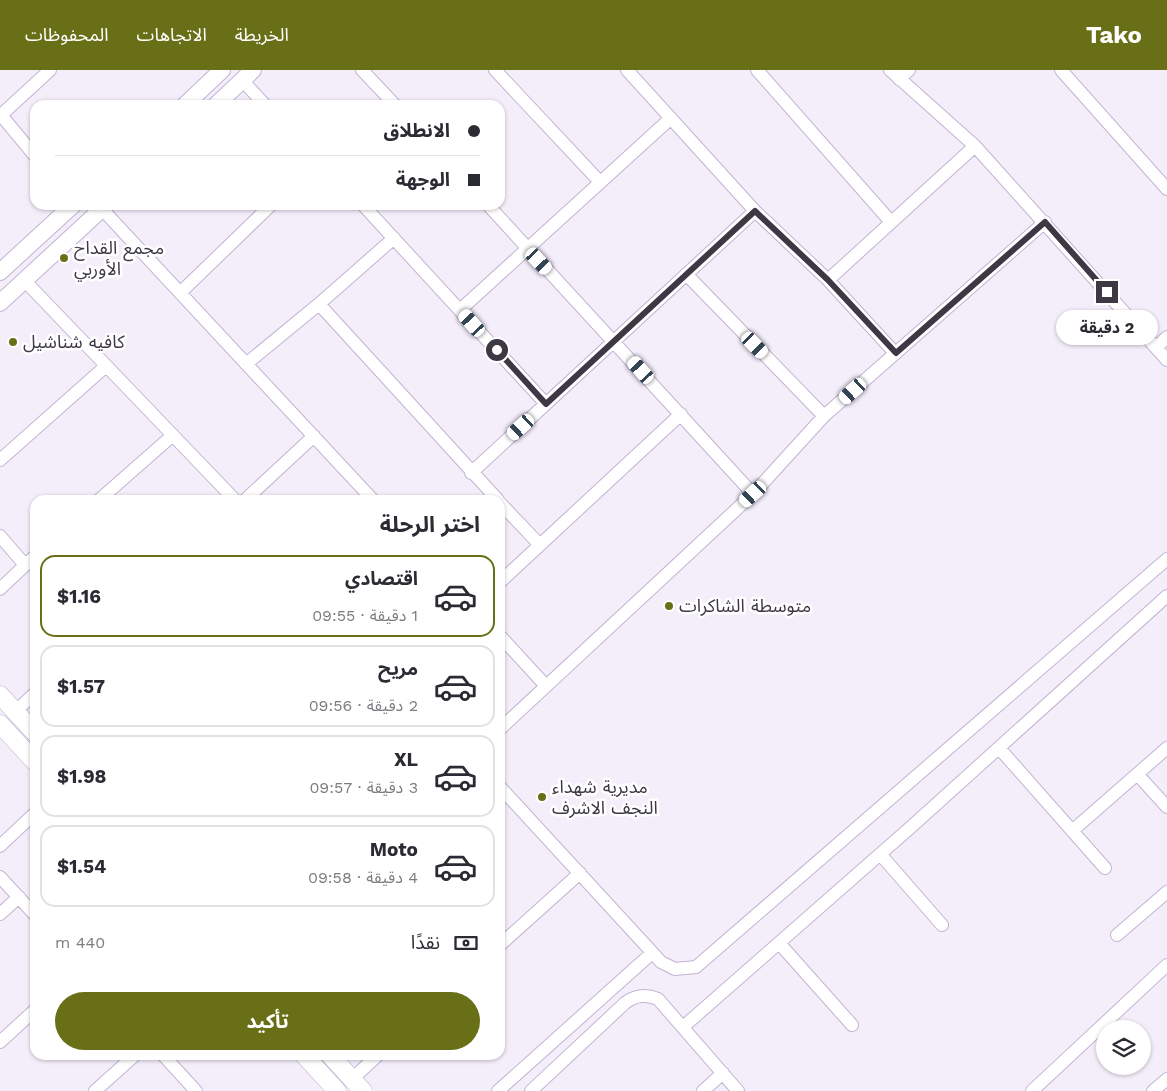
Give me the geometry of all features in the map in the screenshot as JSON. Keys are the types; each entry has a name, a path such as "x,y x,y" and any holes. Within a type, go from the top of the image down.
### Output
{"main road":[{"path":"0,695 30,728"},
{"path":"0,724 30,757"},
{"path":"309,1060 337,1091"},
{"path":"334,1060 357,1085"}],"street":[{"path":"30,150 1,115 50,70"},
{"path":"190,100 222,70"},
{"path":"362,70 390,100"},
{"path":"495,70 600,182"},
{"path":"627,70 755,211 828,280 896,353"},
{"path":"757,70 891,222"},
{"path":"894,75 909,70"},
{"path":"1061,70 1167,189"},
{"path":"221,100 247,75 263,100"},
{"path":"894,75 975,146 1167,360"},
{"path":"460,310 527,247 671,118"},
{"path":"828,280 975,146"},
{"path":"0,272 68,210"},
{"path":"0,303 101,210"},
{"path":"107,210 180,293 368,495"},
{"path":"180,293 266,210"},
{"path":"367,210 546,404"},
{"path":"493,210 753,494"},
{"path":"471,473 755,211"},
{"path":"505,724 753,494 824,416 1045,222"},
{"path":"246,364 319,304 394,238"},
{"path":"686,274 824,416"},
{"path":"24,280 230,495"},
{"path":"319,304 493,495"},
{"path":"1156,348 1167,337"},
{"path":"0,460 106,366"},
{"path":"505,577 681,414"},
{"path":"105,495 173,436"},
{"path":"250,495 314,436"},
{"path":"505,507 540,544"},
{"path":"0,536 25,565"},
{"path":"0,589 30,560"},
{"path":"505,792 661,962 675,969 690,969 703,964 1167,560"},
{"path":"683,1027 880,854 1167,596"},
{"path":"505,641 546,686"},
{"path":"15,712 30,698"},
{"path":"999,748 1105,868"},
{"path":"1072,831 1167,748"},
{"path":"1137,774 1167,807"},
{"path":"0,846 30,818"},
{"path":"880,854 942,925"},
{"path":"505,939 580,873"},
{"path":"0,878 30,910"},
{"path":"1116,935 1167,892"},
{"path":"0,914 18,898"},
{"path":"779,943 852,1025"},
{"path":"498,1091 652,953"},
{"path":"1032,1091 1167,965"},
{"path":"531,1091 625,1003 635,997 647,995 658,998 738,1091"},
{"path":"0,1042 30,1015"},
{"path":"95,1091 129,1060"},
{"path":"171,1060 196,1091"},
{"path":"357,1085 374,1060"},
{"path":"703,1091 723,1073"},
{"path":"1153,1091 1167,1079"}],"place":[{"name":"مجمع القداح الأوربي","path":"64,258"},
{"name":"كافيه شناشيل","path":"13,342"},
{"name":"متوسطة الشاكرات","path":"669,606"},
{"name":"مديرية شهداء النجف الاشرف","path":"542,797"}],"route":[{"path":"497,350 546,404 755,211 828,280 896,353 1045,222 1107,292"}]}
